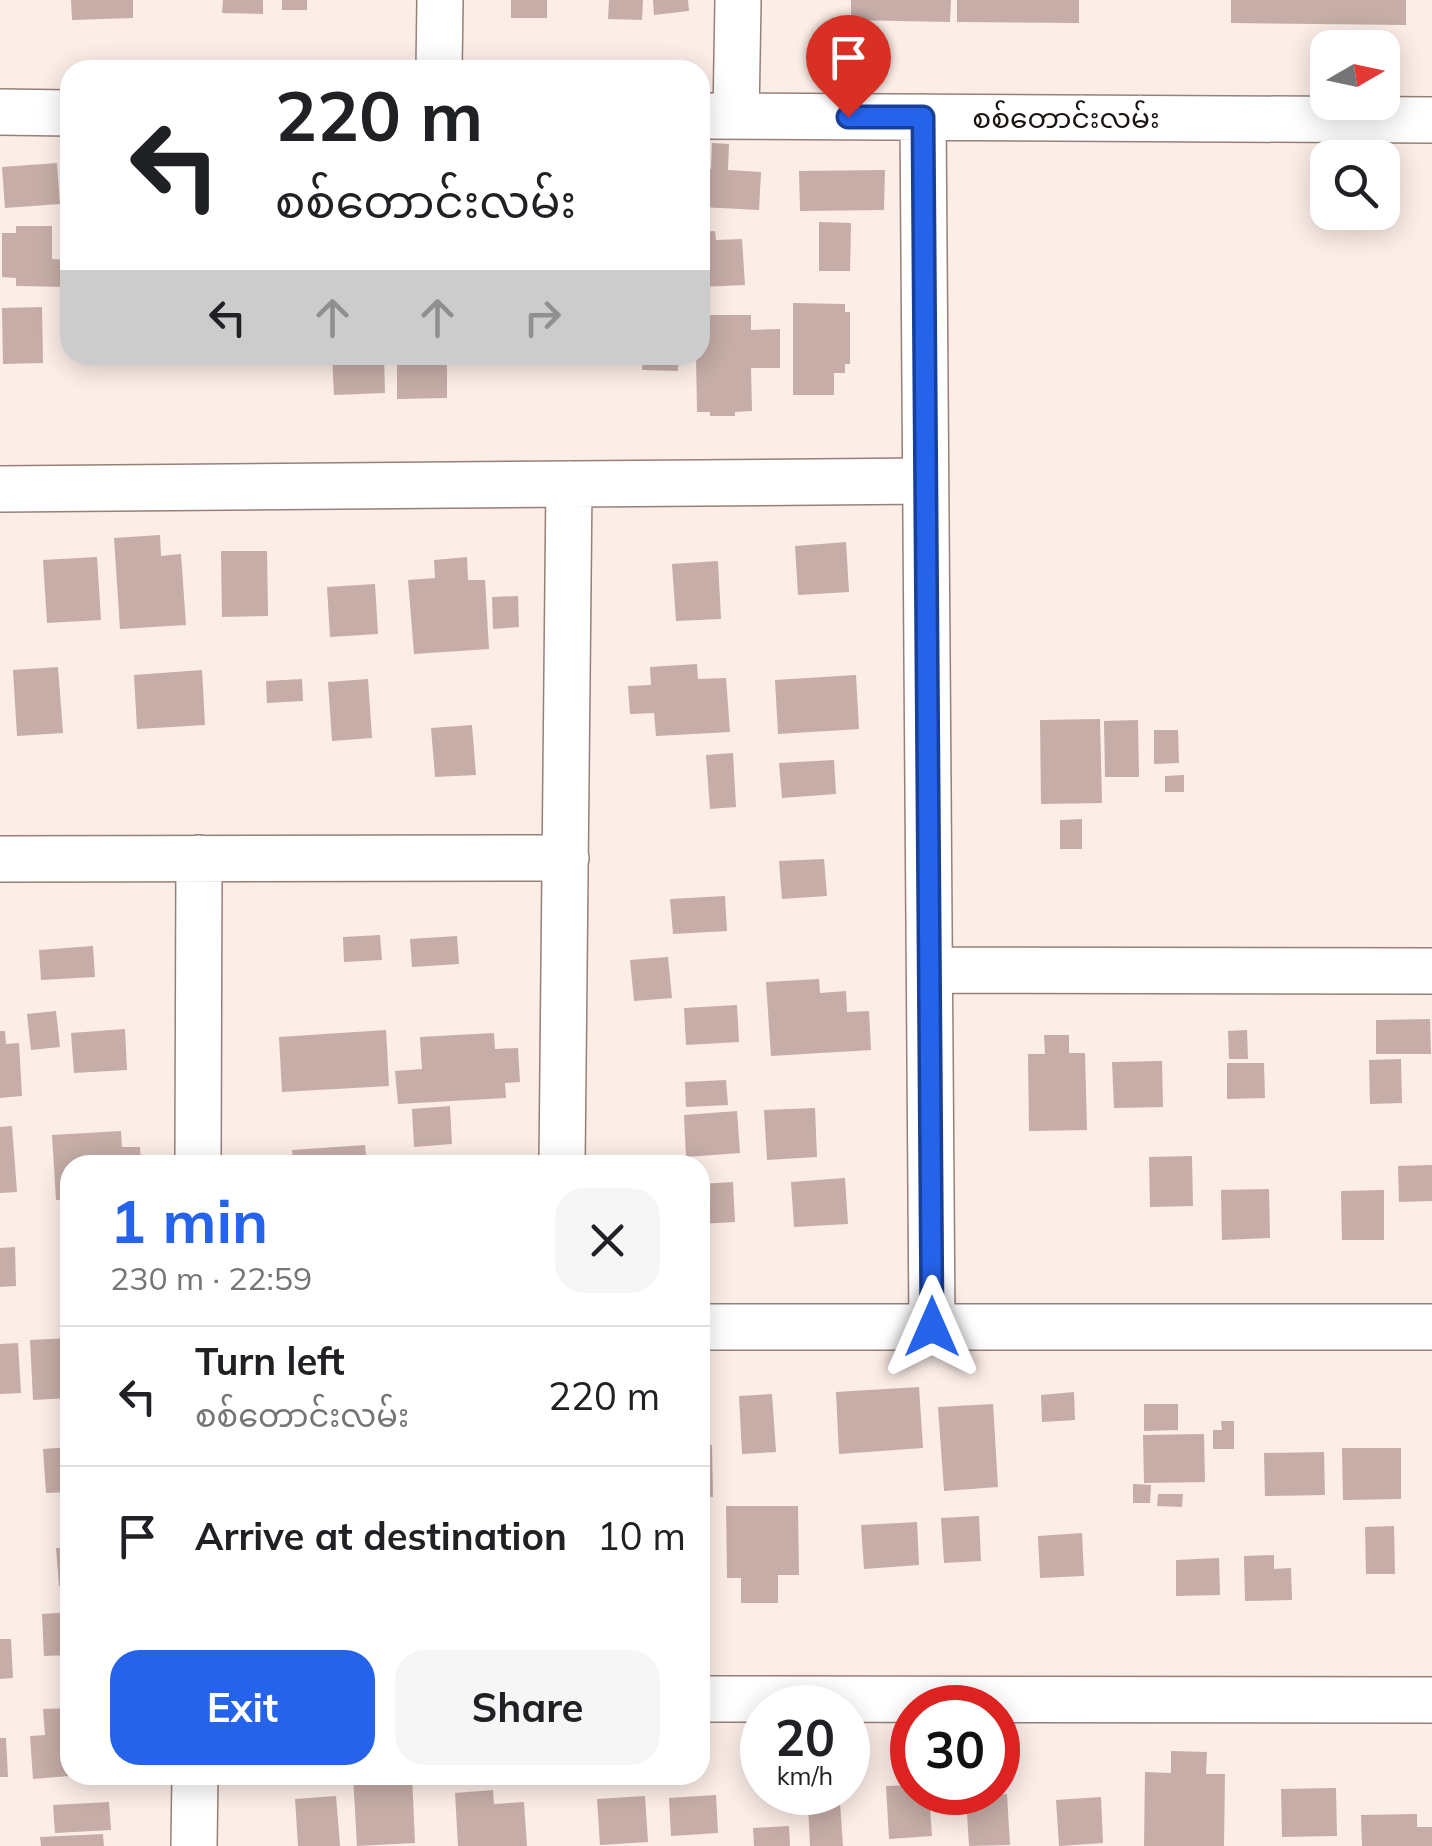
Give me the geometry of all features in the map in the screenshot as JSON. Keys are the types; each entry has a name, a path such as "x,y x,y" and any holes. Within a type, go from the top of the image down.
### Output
{"street":[{"path":"439,60 440,0"},
{"path":"718,116 738,0"},
{"path":"0,112 60,112"},
{"name":"စစ်တောင်းလမ်း","path":"718,116 1432,120"},
{"path":"923,117 932,1327"},
{"path":"0,489 926,480"},
{"path":"562,1155 569,484"},
{"path":"198,1155 200,858"},
{"path":"0,859 566,858"},
{"path":"930,970 1432,971"},
{"path":"710,1327 1432,1327"},
{"path":"710,1700 1432,1700"},
{"path":"194,1846 195,1785"}],"building":[{"path":"71,0 133,0 133,18 72,20"},
{"path":"223,0 263,0 263,14 222,13"},
{"path":"282,0 307,0 307,10 282,10"},
{"path":"511,0 547,0 547,18 511,18"},
{"path":"609,0 643,0 642,20 608,19"},
{"path":"653,0 688,0 689,11 654,15"},
{"path":"851,0 951,0 950,22 851,20"},
{"path":"957,0 1079,0 1079,23 957,22"},
{"path":"1231,0 1406,0 1406,25 1231,23"},
{"path":"712,143 729,144 728,170 761,172 759,210 710,208"},
{"path":"57,163 60,204 5,208 2,167"},
{"path":"885,170 884,210 800,211 799,171"},
{"path":"819,222 851,223 850,271 819,271"},
{"path":"16,226 52,226 52,259 60,260 60,287 16,286 16,278 2,277 2,233 16,233"},
{"path":"710,231 715,231 716,240 742,239 745,285 710,287"},
{"path":"793,303 845,304 845,312 850,312 850,364 845,364 845,373 834,373 834,395 793,395"},
{"path":"42,307 43,363 3,364 2,308"},
{"path":"710,315 751,315 751,330 780,329 780,368 751,368 752,411 735,412 735,416 697,412 696,365 710,365"},
{"path":"332,365 384,365 385,393 334,395"},
{"path":"397,365 447,365 447,398 397,399"},
{"path":"642,365 678,365 678,371 642,370"},
{"path":"160,535 161,556 181,554 186,625 120,629 114,538"},
{"path":"846,542 849,592 798,595 795,546"},
{"path":"221,551 267,551 268,616 222,617"},
{"path":"97,557 101,620 47,623 43,560"},
{"path":"467,557 468,580 485,580 489,649 414,654 408,580 435,578 434,560"},
{"path":"718,561 721,619 676,621 672,564"},
{"path":"375,584 378,634 330,637 327,587"},
{"path":"518,596 519,627 493,629 492,597"},
{"path":"697,664 698,679 726,678 730,732 656,736 654,713 630,714 628,686 651,685 650,667"},
{"path":"58,667 63,733 17,736 13,670"},
{"path":"202,670 205,725 137,729 134,675"},
{"path":"856,675 859,729 778,734 775,680"},
{"path":"302,679 303,701 267,703 266,681"},
{"path":"368,679 372,738 332,741 328,682"},
{"path":"1100,719 1102,803 1041,804 1040,720"},
{"path":"1138,720 1139,777 1105,777 1104,721"},
{"path":"472,725 476,775 435,777 431,728"},
{"path":"1154,730 1178,730 1179,763 1154,764"},
{"path":"733,753 736,807 710,809 706,755"},
{"path":"834,760 836,794 782,798 779,763"},
{"path":"1184,775 1184,792 1165,792 1165,776"},
{"path":"1082,819 1082,849 1060,849 1060,820"},
{"path":"824,859 827,896 782,899 779,861"},
{"path":"725,896 727,931 673,934 670,899"},
{"path":"380,935 382,960 344,962 343,937"},
{"path":"457,936 459,964 412,967 410,939"},
{"path":"93,946 95,977 41,980 39,950"},
{"path":"668,957 672,998 634,1001 630,960"},
{"path":"819,979 820,993 846,991 847,1012 869,1011 871,1050 771,1056 766,982"},
{"path":"737,1005 739,1042 686,1045 684,1008"},
{"path":"56,1011 60,1047 31,1050 27,1014"},
{"path":"1430,1019 1431,1054 1376,1054 1376,1020"},
{"path":"125,1029 127,1070 74,1073 71,1033"},
{"path":"386,1030 389,1086 282,1092 279,1037"},
{"path":"1247,1030 1248,1059 1229,1059 1228,1031"},
{"path":"0,1031 5,1031 6,1044 19,1043 22,1096 0,1098"},
{"path":"494,1033 495,1049 518,1048 520,1082 505,1083 506,1098 398,1104 395,1071 422,1069 420,1037"},
{"path":"1044,1035 1069,1035 1069,1053 1085,1053 1087,1130 1029,1131 1028,1054 1045,1054"},
{"path":"1401,1059 1402,1103 1370,1104 1369,1060"},
{"path":"1162,1061 1163,1107 1114,1108 1112,1062"},
{"path":"1227,1063 1264,1063 1265,1098 1227,1099"},
{"path":"726,1080 728,1105 686,1107 685,1082"},
{"path":"450,1106 452,1144 414,1147 412,1109"},
{"path":"815,1108 817,1157 767,1160 764,1110"},
{"path":"737,1111 740,1153 686,1155 684,1115"},
{"path":"12,1126 17,1192 0,1193 0,1127"},
{"path":"121,1131 122,1147 140,1147 140,1155 60,1155 60,1200 56,1200 52,1135"},
{"path":"365,1145 366,1155 292,1155 292,1150"},
{"path":"1192,1156 1193,1206 1150,1207 1149,1157"},
{"path":"1432,1165 1432,1201 1399,1202 1398,1166"},
{"path":"845,1178 848,1224 794,1227 791,1182"},
{"path":"733,1182 735,1222 710,1223 710,1183"},
{"path":"1269,1189 1270,1238 1222,1240 1221,1190"},
{"path":"1384,1190 1384,1240 1342,1240 1341,1191"},
{"path":"15,1247 16,1286 0,1287 0,1248"},
{"path":"60,1338 60,1399 33,1400 30,1340"},
{"path":"18,1343 21,1393 0,1394 0,1344"},
{"path":"919,1387 923,1448 839,1454 836,1392"},
{"path":"1074,1392 1075,1420 1042,1422 1041,1395"},
{"path":"772,1394 776,1452 742,1454 739,1396"},
{"path":"993,1404 998,1487 944,1491 938,1407"},
{"path":"1144,1404 1178,1404 1178,1430 1144,1431"},
{"path":"1221,1421 1234,1421 1234,1449 1213,1449 1213,1430 1222,1430"},
{"path":"1204,1434 1205,1482 1144,1483 1143,1435"},
{"path":"710,1445 712,1445 710,1497"},
{"path":"60,1448 60,1492 46,1493 43,1449"},
{"path":"1342,1448 1401,1448 1401,1499 1343,1500"},
{"path":"1324,1452 1325,1495 1265,1496 1264,1453"},
{"path":"1133,1484 1151,1485 1150,1503 1133,1503"},
{"path":"1158,1494 1183,1494 1182,1507 1157,1506"},
{"path":"726,1506 798,1506 799,1575 778,1575 778,1603 741,1603 741,1578 727,1578"},
{"path":"979,1516 981,1561 944,1563 941,1518"},
{"path":"917,1522 919,1565 864,1569 861,1525"},
{"path":"1394,1526 1395,1574 1366,1574 1365,1527"},
{"path":"1082,1533 1084,1576 1040,1578 1038,1536"},
{"path":"56,1548 60,1548 59,1586"},
{"path":"1274,1555 1274,1569 1291,1568 1292,1600 1245,1601 1244,1556"},
{"path":"1219,1558 1220,1595 1176,1596 1176,1560"},
{"path":"60,1613 60,1655 44,1656 42,1614"},
{"path":"0,1639 11,1639 13,1678 0,1679"},
{"path":"60,1708 60,1777 33,1779 30,1736 45,1735 43,1709"},
{"path":"0,1738 6,1738 8,1777 0,1777"},
{"path":"1171,1751 1207,1752 1206,1774 1225,1774 1224,1846 1144,1846 1145,1772 1171,1773"},
{"path":"354,1785 412,1785 415,1843 357,1846"},
{"path":"886,1786 890,1786 890,1815 931,1815 932,1836 889,1839"},
{"path":"1336,1788 1337,1836 1282,1837 1281,1789"},
{"path":"493,1790 494,1804 524,1802 527,1846 458,1846 455,1793"},
{"path":"716,1795 718,1833 671,1836 669,1798"},
{"path":"336,1796 340,1846 298,1846 295,1799"},
{"path":"645,1796 648,1842 600,1845 597,1799"},
{"path":"1101,1797 1103,1843 1059,1846 1056,1800"},
{"path":"109,1802 111,1830 55,1833 53,1805"},
{"path":"1417,1814 1417,1827 1432,1827 1432,1846 1362,1846 1361,1815"},
{"path":"808,1815 841,1815 843,1846 810,1846"},
{"path":"967,1815 1008,1815 1010,1845 969,1846"},
{"path":"789,1826 790,1846 754,1846 753,1828"},
{"path":"103,1834 104,1846 41,1846 40,1837"}],"route":[{"path":"848,117 923,117 932,1327"}]}
